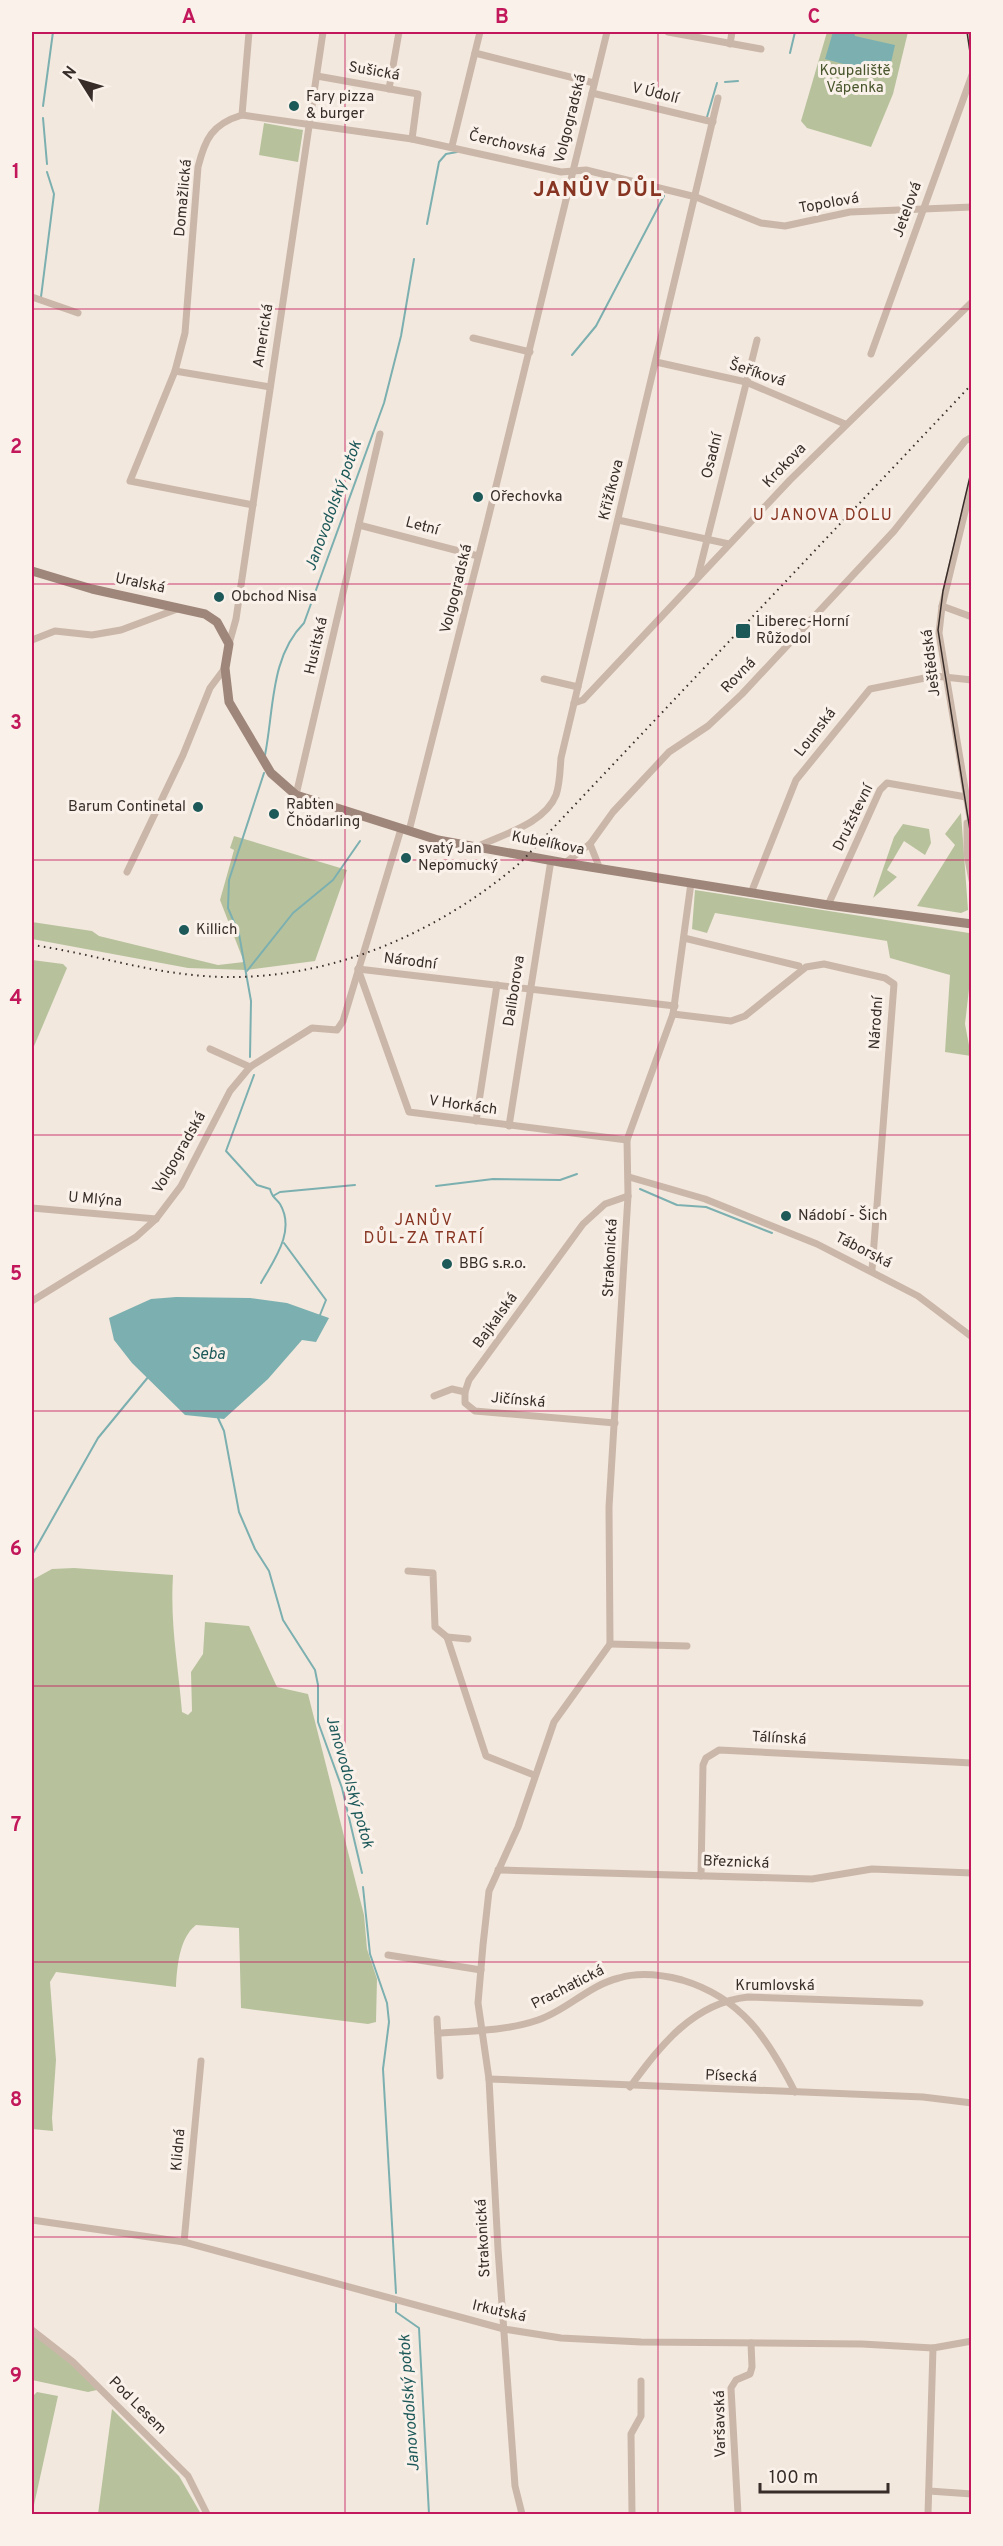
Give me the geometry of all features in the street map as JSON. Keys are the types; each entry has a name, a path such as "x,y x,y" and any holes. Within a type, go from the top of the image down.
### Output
{"street":[{"path":"249,32 242,115 309,126"},
{"name":"Americká","path":"229,644 236,619 323,32"},
{"path":"389,89 399,32"},
{"path":"453,146 480,32"},
{"name":"Volgogradská","path":"32,1301 136,1237 156,1219 181,1186 230,1091 250,1067 312,1028 337,1030 343,1021 405,830 530,352 607,32"},
{"path":"668,32 760,49"},
{"path":"730,44 732,32"},
{"path":"971,32 972,37"},
{"path":"475,52 594,83"},
{"name":"Jetelová","path":"871,354 972,75"},
{"name":"Sušická","path":"317,76 418,94 412,139"},
{"name":"V Údolí","path":"592,93 713,122"},
{"name":"Křižíkova","path":"479,846 534,820 548,808 557,794 561,758 718,98"},
{"name":"Domažlická","path":"242,115 228,119 209,137 198,167 186,333 175,371 130,481 253,505"},
{"name":"Čerchovská","path":"309,126 453,146 561,172 586,170 696,197"},
{"name":"Topolová","path":"696,197 761,223 785,226 850,212 972,207"},
{"path":"32,297 78,313"},
{"name":"Krokova","path":"574,703 584,700 729,544 845,424 972,302"},
{"path":"472,338 530,352"},
{"name":"Osadní","path":"697,579 757,340"},
{"name":"Šeříková","path":"656,362 746,382 845,424"},
{"path":"175,371 270,387"},
{"name":"Husitská","path":"296,795 380,434"},
{"name":"Rovná","path":"565,863 590,844 613,812 669,752 708,726 764,670 894,531 965,441 972,437"},
{"name":"Ještědská","path":"972,483 942,606 939,633 946,679 968,784 966,797 972,830"},
{"path":"618,519 729,544"},
{"name":"Letní","path":"359,525 478,556"},
{"name":"Uralská","path":"32,571 81,586 205,614 217,622 229,644"},
{"path":"942,606 972,617"},
{"path":"32,640 55,631 92,635 121,630 180,608"},
{"name":"Kubelíkova","path":"229,644 225,668 229,702 271,773 296,795 438,840 751,893 972,924"},
{"path":"127,872 183,755 210,688 225,668"},
{"name":"Lounská","path":"751,893 796,780 870,689 935,676 946,679 972,680"},
{"path":"544,679 578,687"},
{"name":"Družstevní","path":"828,905 880,790 887,783 966,797"},
{"name":"Ještědská","path":"968,805 967,854 972,880"},
{"path":"590,844 600,869"},
{"name":"Daliborova","path":"508,1126 547,860"},
{"name":"Strakonická","path":"522,2514 515,2486 489,2079 478,2003 489,1891 518,1827 554,1722 610,1644 609,1507 629,1177 627,1140 674,1010 691,883"},
{"path":"684,938 799,966"},
{"name":"Národní","path":"358,969 529,989 674,1010 731,1021 745,1016 807,967 824,964 885,978 894,984 872,1270"},
{"name":"V Horkách","path":"358,969 409,1112 627,1140"},
{"path":"476,1121 497,985"},
{"path":"210,1049 250,1067"},
{"name":"Táborská","path":"629,1177 705,1199 818,1244 872,1270 918,1296 972,1337"},
{"name":"Bajkalská","path":"465,1392 469,1380 584,1224 605,1204 628,1196"},
{"name":"U Mlýna","path":"32,1208 156,1219"},
{"path":"434,1396 452,1389 465,1392"},
{"name":"Jičínská","path":"465,1392 465,1403 475,1411 615,1423"},
{"path":"408,1571 433,1573 435,1627 447,1637 486,1756 534,1775"},
{"path":"447,1637 468,1639"},
{"path":"610,1644 687,1646"},
{"name":"Tálínská","path":"701,1876 703,1765 706,1758 719,1749 972,1762"},
{"name":"Březnická","path":"498,1870 812,1879 872,1869 972,1873"},
{"path":"388,1955 481,1970"},
{"name":"Prachatická","path":"482,2031 541,2020 619,1978 664,1975 706,1988 726,1999 760,2033 795,2092"},
{"name":"Krumlovská","path":"630,2087 654,2054 671,2036 691,2019 726,1999 748,1997 920,2003"},
{"path":"437,2019 440,2076"},
{"path":"438,2033 482,2031"},
{"name":"Klidná","path":"184,2242 201,2061"},
{"name":"Písecká","path":"489,2079 630,2087 922,2097 972,2103"},
{"name":"Irkutská","path":"32,2220 184,2242 504,2328 561,2338 641,2342 862,2344 933,2348 972,2341"},
{"name":"Pod Lesem","path":"32,2330 73,2362 188,2475 207,2514"},
{"name":"Varšavská","path":"738,2514 731,2388 736,2380 750,2374 751,2343"},
{"path":"928,2514 933,2348"},
{"path":"632,2514 631,2434 641,2416 641,2381"},
{"path":"929,2491 972,2494"}],"green space":[{"name":"Koupaliště Vápenka","path":"827,32 908,32 893,94 871,147 807,128 801,121"},
{"path":"264,123 303,130 298,162 259,155"},
{"path":"961,813 968,910 961,913 917,906 955,845 945,834"},
{"path":"903,824 929,829 931,843 925,855 904,841 887,870 897,877 873,898 894,837"},
{"path":"234,836 347,870 315,961 246,970 188,968 32,939 32,922 92,931 99,936 218,965 244,962 220,900 234,850 230,848"},
{"path":"695,890 971,934 971,972 965,1024 971,1056 945,1052 950,975 890,958 887,941 715,913 707,933 692,929"},
{"path":"32,960 63,964 67,968 32,1051"},
{"path":"74,1568 173,1575 173,1627 182,1712 188,1715 192,1711 191,1672 203,1654 205,1622 249,1626 277,1687 308,1694 364,1915 367,1949 377,1979 376,2022 368,2024 241,2008 239,1928 196,1925 182,1945 176,1987 56,1972 50,1982 56,2060 53,2131 32,2129 32,1580 52,1569"},
{"path":"32,2334 69,2360 97,2390 88,2392 32,2380"},
{"path":"37,2392 58,2396 32,2514 32,2397"},
{"path":"112,2409 179,2476 201,2514 98,2514"}],"water":[{"path":"833,32 854,32 855,36 895,45 888,76 825,59"},
{"name":"Seba","path":"250,1298 287,1303 329,1318 316,1342 302,1340 268,1379 224,1419 185,1415 132,1363 114,1340 109,1318 151,1299"}],"waterway":[{"path":"43,106 53,32"},
{"name":"Janovodolský potok","path":"790,53 795,32"},
{"name":"Janovodolský potok","path":"725,82 738,81"},
{"name":"Janovodolský potok","path":"707,117 717,83"},
{"path":"43,118 47,164"},
{"name":"Janovodolský potok","path":"427,224 439,162 446,154 457,152"},
{"path":"41,297 54,194 47,172"},
{"path":"572,355 596,326 664,196"},
{"name":"Janovodolský potok","path":"265,755 279,668 293,637 304,623 384,403 401,336 414,259"},
{"name":"Janovodolský potok","path":"250,1057 251,1001 239,934 228,908 229,880 264,773"},
{"path":"247,971 293,913 333,880 360,841"},
{"name":"Janovodolský potok","path":"254,1075 226,1151 257,1185 270,1189 284,1214 286,1224 281,1245 261,1283"},
{"path":"436,1186 493,1179 560,1180 577,1174"},
{"path":"273,1196 280,1192 355,1185"},
{"path":"640,1189 677,1205 706,1207 772,1233"},
{"path":"284,1243 326,1300 320,1315"},
{"path":"32,1555 98,1438 149,1376"},
{"name":"Janovodolský potok","path":"218,1418 224,1431 239,1512 255,1549 269,1571 283,1620 315,1670 318,1685 318,1722 342,1788 362,1873"},
{"name":"Janovodolský potok","path":"363,1887 370,1954 387,2003 389,2022 383,2069 396,2293"},
{"name":"Janovodolský potok","path":"396,2302 396,2312 419,2328 429,2514"}],"tram line":[{"path":"967,32 972,66"},
{"path":"972,468 943,591 938,630 972,843"},
{"path":"972,1006 972,1028"}],"railway":[{"path":"32,945 184,974 230,977 276,974 320,966 364,954 447,915 485,890 521,862 972,384"}],"place":[{"name":"Fary pizza & burger","path":"294,106"},
{"name":"Ořechovka","path":"478,497"},
{"name":"Obchod Nisa","path":"219,597"},
{"name":"Liberec-Horní Růžodol","path":"743,631"},
{"name":"Barum Continetal","path":"198,807"},
{"name":"Rabten Čhödarling","path":"274,814"},
{"name":"svatý Jan Nepomucký","path":"406,858"},
{"name":"Killich","path":"184,930"},
{"name":"Nádobí - Šich","path":"786,1216"},
{"name":"BBG s.ʀ.ᴏ.","path":"447,1264"}],"district":[{"name":"JANŮV DŮL","path":"598,190"},
{"name":"U JANOVA DOLU","path":"823,516"},
{"name":"JANŮV DŮL-ZA TRATÍ","path":"424,1230"}]}
